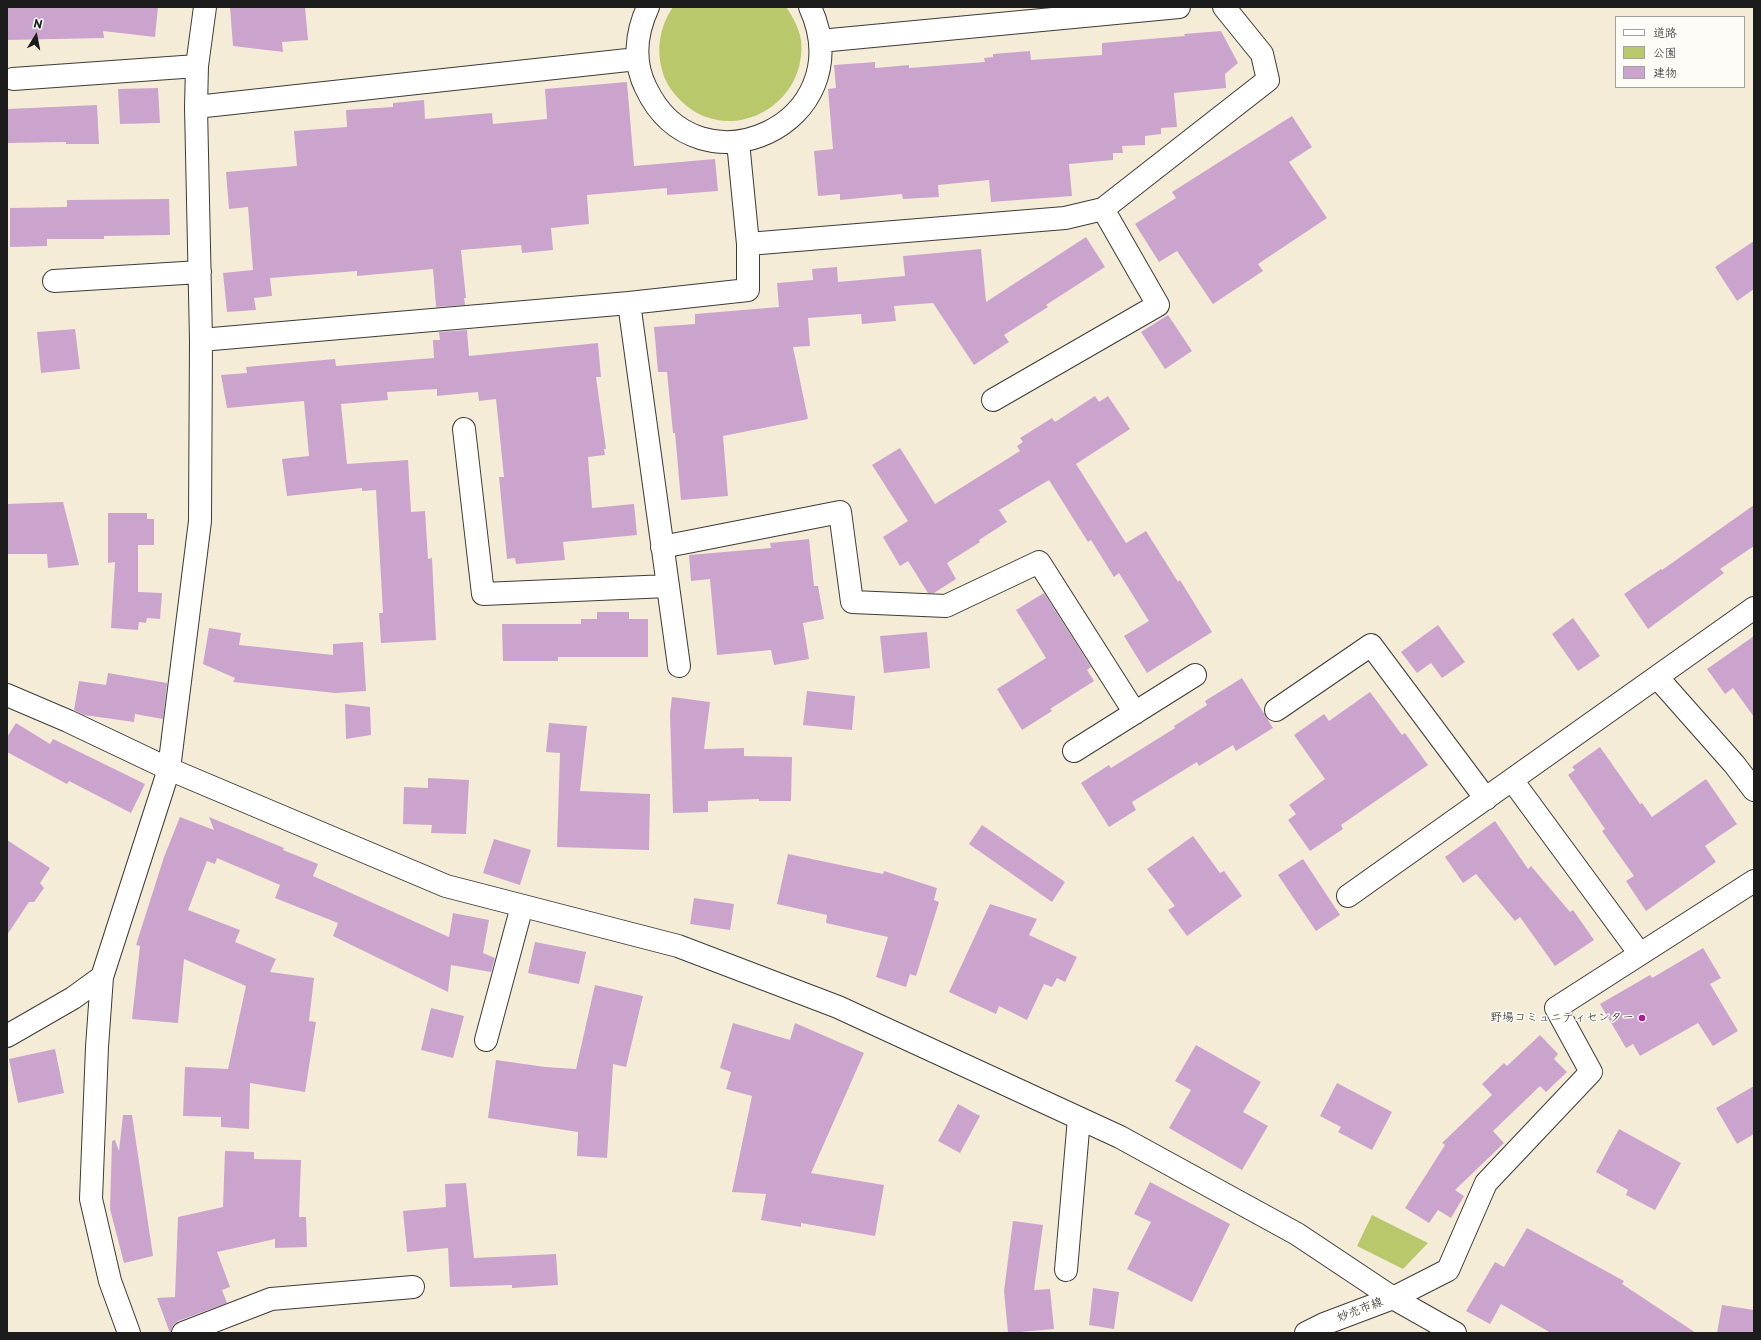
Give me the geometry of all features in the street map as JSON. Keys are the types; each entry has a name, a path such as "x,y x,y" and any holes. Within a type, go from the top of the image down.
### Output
{"street":[{"path":"130,1333 110,1281 91,1199 97,1047 102,977 169,769 200,521 201,340 196,107 197,66 205,7"},
{"path":"648,7 642,19 638,39 637,59 642,80 651,98 663,114 679,128 698,137 718,141 738,142 759,137 777,129 793,116 806,100 815,82 820,62 820,41 816,21 810,7"},
{"path":"820,41 1179,7"},
{"path":"748,244 1065,218 1103,209 1268,80 1262,54 1224,7"},
{"path":"196,107 637,59"},
{"path":"13,79 197,66"},
{"path":"201,340 629,303 748,290 748,244 738,142"},
{"path":"993,400 1158,305 1103,209"},
{"path":"54,282 200,272"},
{"path":"629,303 679,666"},
{"path":"464,429 483,594 668,586"},
{"path":"662,547 840,512 852,602 938,606 946,606 1038,562 1135,713"},
{"path":"1348,896 1754,608"},
{"path":"1276,710 1371,645 1486,799"},
{"path":"1074,751 1195,675"},
{"path":"1657,677 1734,764 1754,790"},
{"path":"7,695 68,721 169,769 446,886 678,946 838,1007 1120,1137 1297,1234 1393,1298 1448,1270 1486,1183 1591,1072 1556,1008 1754,881"},
{"path":"1512,780 1640,954"},
{"path":"486,1040 522,906"},
{"path":"7,1036 73,998 102,977"},
{"path":"1066,1270 1079,1118"},
{"path":"183,1333 271,1299 413,1287"},
{"name":"妙売市線","path":"1306,1333 1324,1324 1393,1298 1455,1333"}],"green space":[{"path":"673,7 786,7 799,31 801,40 800,63 792,84 779,101 762,113 742,120 721,121 700,115 681,101 669,87 663,74 660,62 660,37 665,22"},
{"path":"1372,1215 1428,1243 1403,1269 1357,1246"}],"building":[{"path":"7,7 158,7 155,37 103,31 104,38 7,40"},
{"path":"230,7 305,7 308,40 282,42 283,52 233,46"},
{"path":"1221,31 1238,63 1225,74 1226,88 1174,93 1177,127 1161,128 1161,134 1145,136 1145,145 1122,146 1123,153 1113,153 1113,160 1069,164 1072,196 991,202 989,180 938,185 939,197 903,199 902,194 840,200 840,194 818,196 814,151 833,149 828,89 836,88 834,65 875,62 875,68 909,65 909,68 985,62 984,58 993,57 993,54 1030,51 1031,60 1102,55 1102,43 1185,36 1184,34"},
{"path":"627,82 634,166 715,159 718,191 667,195 667,188 587,195 589,224 551,228 553,250 522,253 521,245 461,250 466,298 464,298 465,305 436,307 433,269 357,276 357,271 270,278 272,296 254,298 256,310 227,312 223,273 253,270 248,207 229,209 226,172 297,166 294,131 347,127 346,110 393,107 393,103 424,100 425,119 492,113 493,124 547,119 545,89"},
{"path":"158,88 160,123 120,124 118,89"},
{"path":"97,105 99,144 66,144 66,142 8,143 7,109"},
{"path":"1292,116 1312,147 1289,162 1327,218 1258,264 1263,271 1213,304 1177,251 1159,262 1135,224 1176,198 1172,192"},
{"path":"169,199 170,235 104,236 104,239 47,239 47,246 10,247 10,208 67,207 67,200"},
{"path":"1086,237 1105,267 1046,305 1048,307 1004,335 1009,342 974,365 933,303 894,306 896,321 862,324 861,314 808,318 810,346 793,347 808,419 723,436 728,496 681,500 675,433 673,433 667,372 658,372 654,327 695,324 695,314 779,307 777,283 813,280 812,269 837,267 838,282 905,276 903,256 981,249 986,302"},
{"path":"1754,241 1754,289 1737,301 1715,267"},
{"path":"1168,315 1192,351 1165,369 1141,332"},
{"path":"75,329 80,369 41,373 37,332"},
{"path":"467,330 469,356 598,343 601,377 596,377 606,449 604,449 605,455 588,457 592,508 634,504 637,535 563,542 565,560 516,564 515,558 507,559 499,477 504,477 496,399 479,401 478,392 437,396 437,389 387,392 388,400 341,404 347,464 408,460 411,512 425,511 428,559 432,558 436,640 381,643 379,613 383,613 376,490 362,491 362,488 287,496 282,459 309,456 304,401 227,408 221,375 247,373 246,367 335,359 336,366 434,358 433,340 440,340 439,332"},
{"path":"1095,396 1099,402 1108,396 1130,429 1076,464 1126,543 1146,531 1178,582 1180,580 1212,632 1147,673 1124,636 1149,621 1119,573 1114,577 1091,540 1088,542 1049,480 999,510 1007,522 979,540 980,542 947,563 956,579 934,593 928,593 908,561 900,566 883,537 908,521 872,465 900,448 935,504 1020,451 1017,446 1023,442 1020,438 1052,418 1055,422"},
{"path":"63,502 79,565 48,568 47,554 7,554 7,504"},
{"path":"1754,505 1754,546 1720,569 1724,573 1648,629 1624,594 1661,569 1662,570"},
{"path":"108,513 147,513 147,519 154,519 154,545 138,545 138,592 162,593 160,619 147,618 146,623 139,622 138,630 111,628 115,562 108,563"},
{"path":"809,539 814,586 818,586 824,619 803,623 809,659 774,665 771,650 717,655 710,579 691,581 689,555 771,548 770,543"},
{"path":"1044,593 1091,667 1087,670 1094,681 1050,709 1052,711 1022,730 997,689 1046,658 1016,610"},
{"path":"597,612 629,612 629,619 648,619 648,657 558,657 558,661 503,661 502,624 581,624 581,619 597,619"},
{"path":"1573,618 1600,656 1578,671 1552,634"},
{"path":"1438,625 1465,662 1442,678 1431,663 1417,673 1401,652"},
{"path":"209,628 241,633 239,645 333,655 333,644 363,642 366,691 335,693 233,682 235,678 203,664"},
{"path":"927,632 930,668 884,673 880,636"},
{"path":"1754,636 1754,717 1733,688 1725,694 1707,669"},
{"path":"108,673 167,683 163,719 135,714 134,722 84,715 74,710 79,681 106,685"},
{"path":"1242,678 1273,728 1236,751 1233,745 1199,766 1197,762 1132,802 1136,810 1109,827 1081,783 1109,765 1111,768 1175,728 1174,726 1207,705 1205,701"},
{"path":"807,691 855,696 852,730 803,725"},
{"path":"1370,692 1402,735 1405,733 1428,765 1341,825 1343,829 1310,851 1288,820 1296,814 1289,805 1325,779 1294,735 1324,714 1329,721"},
{"path":"672,697 710,702 704,749 744,748 744,756 792,757 791,801 759,801 759,799 708,801 708,812 673,813 670,714"},
{"path":"345,704 370,707 371,735 346,739"},
{"path":"16,723 50,744 53,739 145,784 131,813 69,781 67,784 7,752 7,737"},
{"path":"549,723 587,726 580,791 650,794 649,850 557,847 560,753 546,752"},
{"path":"1600,747 1640,804 1642,803 1652,817 1706,779 1737,824 1705,846 1716,862 1646,911 1626,881 1634,876 1602,831 1605,829 1568,775 1575,770 1572,767"},
{"path":"428,778 469,780 466,834 431,833 432,825 403,824 404,787 428,788"},
{"path":"180,817 214,830 209,817 284,848 283,850 318,864 313,876 449,937 453,913 489,920 483,953 495,958 491,972 451,965 448,992 333,936 338,923 275,898 280,885 217,858 215,864 207,861 188,910 240,930 235,942 276,959 270,972 314,978 309,1021 316,1022 305,1092 250,1083 249,1129 221,1127 221,1117 183,1116 185,1067 228,1069 246,986 184,959 178,1023 132,1019 140,946 136,945 164,857"},
{"path":"1495,821 1528,869 1531,866 1570,912 1573,910 1594,940 1555,966 1520,917 1515,921 1476,874 1463,883 1445,857"},
{"path":"982,825 1065,882 1052,902 969,844"},
{"path":"1193,836 1220,873 1224,871 1242,896 1187,936 1168,910 1175,906 1147,869"},
{"path":"494,839 531,850 520,885 483,873"},
{"path":"7,840 50,868 40,883 44,888 34,902 29,902 7,935"},
{"path":"788,854 883,874 884,871 937,888 934,900 939,902 916,976 910,974 906,987 876,977 888,937 826,923 827,915 777,904"},
{"path":"1303,859 1340,915 1316,931 1278,875"},
{"path":"694,898 734,904 730,930 690,924"},
{"path":"990,904 1037,919 1029,935 1077,957 1065,982 1057,978 1052,987 1044,984 1027,1020 999,1006 996,1014 949,992"},
{"path":"535,942 586,952 579,984 528,973"},
{"path":"1703,948 1721,978 1710,984 1738,1031 1713,1046 1698,1023 1640,1056 1633,1044 1626,1048 1600,1004 1650,975 1652,978"},
{"path":"595,985 643,996 626,1067 613,1064 607,1158 577,1156 578,1132 488,1118 496,1060 545,1067 576,1069"},
{"path":"431,1008 464,1016 453,1058 421,1050"},
{"path":"733,1023 790,1040 795,1023 864,1053 811,1173 884,1185 875,1236 801,1223 801,1227 761,1220 766,1194 732,1192 752,1096 726,1089 731,1072 720,1068"},
{"path":"1540,1035 1558,1054 1554,1059 1567,1072 1546,1092 1540,1086 1493,1131 1504,1143 1455,1190 1464,1196 1451,1218 1438,1210 1429,1223 1405,1208 1445,1145 1442,1143 1492,1095 1482,1084 1504,1063 1507,1066"},
{"path":"1196,1045 1261,1082 1243,1112 1268,1126 1242,1170 1169,1128 1191,1090 1175,1081"},
{"path":"55,1049 64,1093 18,1103 9,1059"},
{"path":"1337,1083 1392,1112 1372,1150 1338,1132 1341,1127 1320,1116"},
{"path":"1754,1086 1754,1134 1737,1144 1716,1108"},
{"path":"958,1104 980,1116 960,1153 938,1141"},
{"path":"123,1115 132,1115 153,1256 124,1263 110,1209 112,1141 115,1140 119,1151"},
{"path":"1619,1129 1681,1163 1655,1210 1626,1195 1628,1190 1596,1172"},
{"path":"225,1151 254,1152 254,1159 301,1160 299,1217 306,1217 307,1247 275,1248 275,1239 217,1252 230,1287 222,1290 227,1303 178,1321 173,1325 170,1333 157,1298 175,1297 178,1217 223,1207"},
{"path":"1150,1182 1230,1224 1192,1302 1127,1269 1151,1222 1134,1214"},
{"path":"466,1183 474,1258 556,1254 558,1285 512,1288 512,1285 450,1287 448,1248 407,1252 403,1211 446,1207 445,1184"},
{"path":"1013,1221 1043,1225 1034,1290 1050,1289 1054,1329 1008,1333 1004,1291"},
{"path":"1527,1228 1624,1281 1622,1284 1696,1333 1551,1333 1501,1304 1490,1324 1466,1311 1495,1262 1504,1267"},
{"path":"1093,1288 1119,1292 1114,1329 1089,1325"},
{"path":"1722,1305 1754,1310 1754,1333 1717,1333"}],"place":[{"name":"野場コミュニティセンター","path":"1642,1018"}]}
